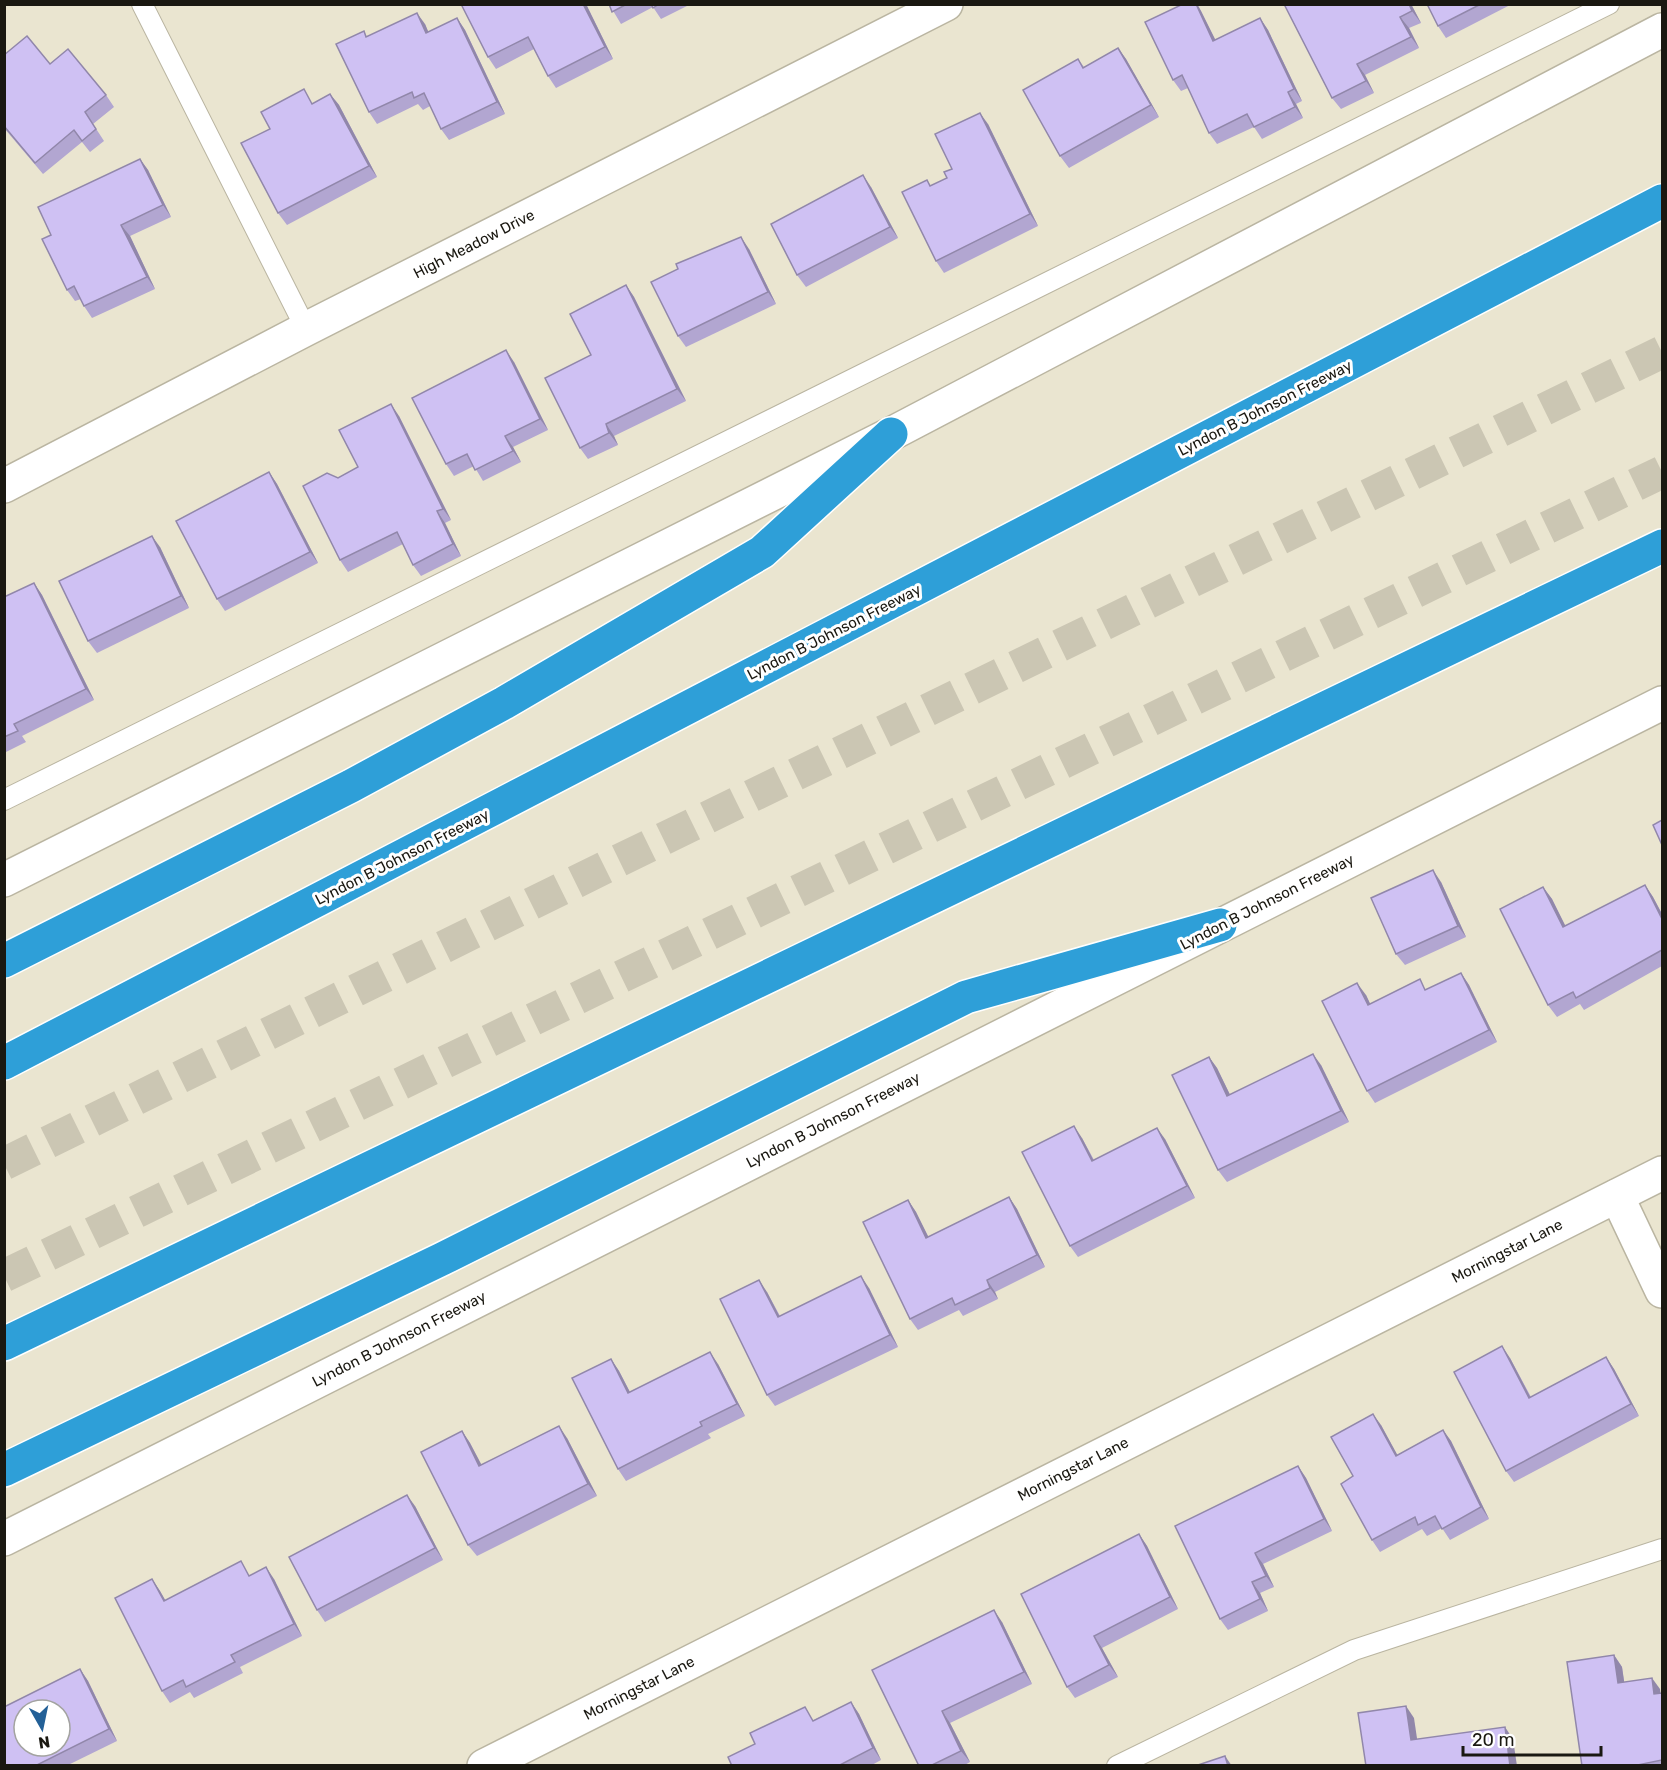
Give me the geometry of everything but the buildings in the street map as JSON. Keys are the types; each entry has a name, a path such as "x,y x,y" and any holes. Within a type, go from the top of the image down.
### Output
{"highway":[{"name":"Lyndon B Johnson Freeway","path":"4,1064 1662,201"},
{"path":"4,961 351,786 504,703 752,558 762,552 891,435"},
{"path":"4,1344 1662,546"},
{"path":"4,1470 442,1259 966,997 1220,925"}],"main road":[{"name":"High Meadow Drive","path":"4,486 306,329 946,4"},
{"path":"4,880 891,435 1662,30"},
{"name":"Lyndon B Johnson Freeway","path":"4,1539 1662,703"},
{"name":"Morningstar Lane","path":"484,1766 1662,1173"},
{"path":"1617,1196 1662,1290"}],"lane":[{"path":"142,4 306,329"},
{"path":"4,800 1609,4"},
{"path":"1117,1766 1354,1650 1662,1549"}],"tunnel":[{"path":"4,1164 618,861 1662,352"},
{"path":"4,1276 1662,472"}]}
